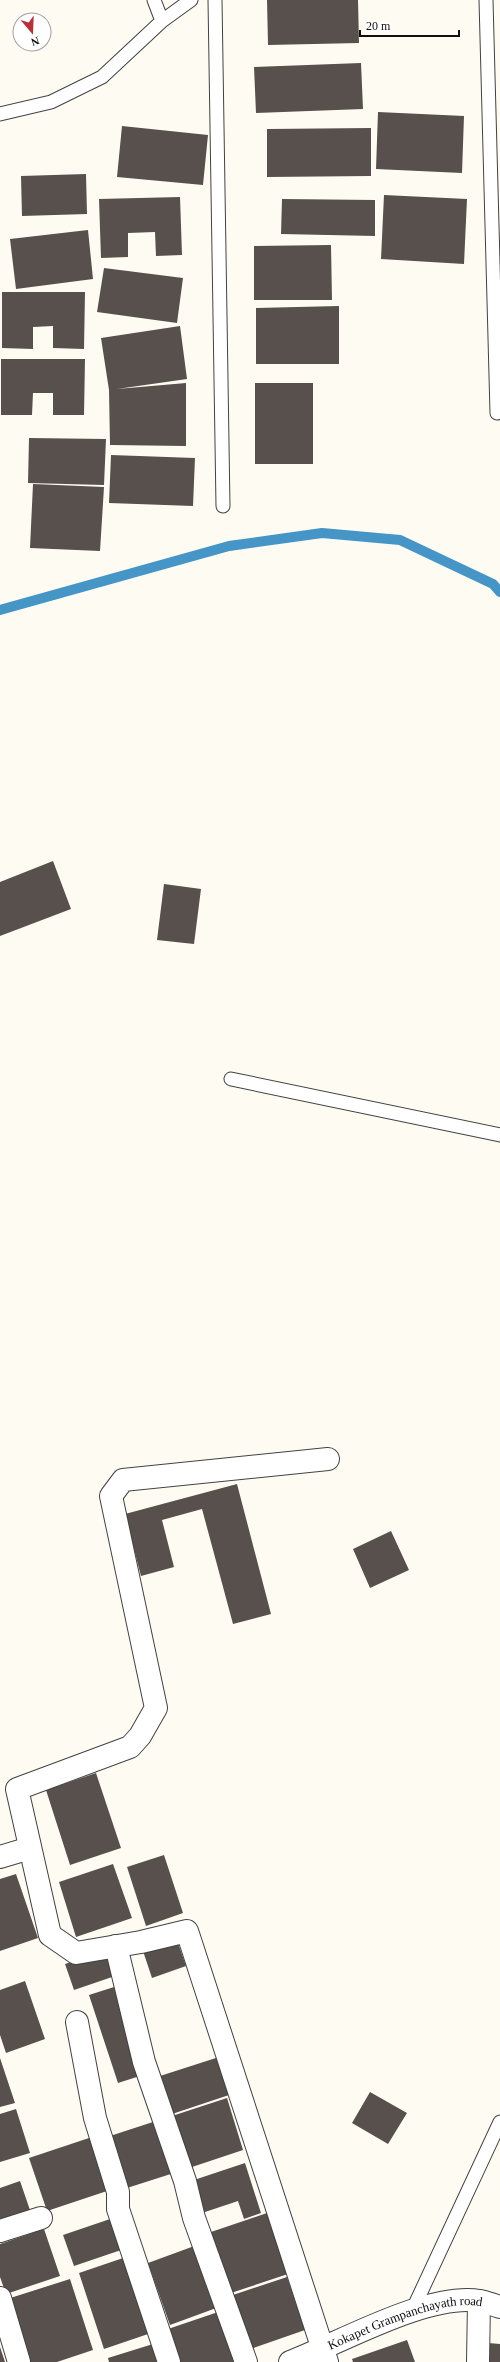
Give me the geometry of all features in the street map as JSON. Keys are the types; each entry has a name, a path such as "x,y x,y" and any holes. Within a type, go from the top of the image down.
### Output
{"street":[{"path":"325,2356 187,1931 76,1953 50,1935 17,1789 130,1746 140,1736 156,1708 111,1496 123,1480 328,1459"},
{"path":"0,1857 30,1848"},
{"path":"116,1946 144,2062 185,2181 194,2218 246,2362"},
{"path":"77,2022 95,2118 118,2192 118,2209 169,2362"},
{"path":"0,2231 41,2218"},
{"path":"0,2298 19,2362"},
{"path":"478,2362 479,2300"},
{"name":"Kokapet Grampanchayath road","path":"290,2362 325,2356 413,2309 448,2302 479,2300 500,2307"}],"lane":[{"path":"154,0 162,21"},
{"path":"0,114 51,102 102,77 162,21 191,0"},
{"path":"215,0 223,506"},
{"path":"486,0 497,412"},
{"path":"230,1079 500,1134"},
{"path":"413,2309 500,2122"}],"building":[{"path":"267,0 358,0 359,43 268,45"},
{"path":"361,63 363,109 256,113 254,67"},
{"path":"378,112 464,116 462,173 376,169"},
{"path":"122,126 208,135 203,185 117,177"},
{"path":"371,128 371,176 267,177 267,129"},
{"path":"86,174 87,214 22,216 21,176"},
{"path":"384,195 467,199 464,264 381,259"},
{"path":"180,197 182,255 156,256 155,232 128,233 128,257 101,258 99,199"},
{"path":"282,199 375,200 375,236 281,234"},
{"path":"88,230 93,279 16,289 10,239"},
{"path":"331,245 332,300 254,300 254,246"},
{"path":"104,268 183,278 177,323 97,312"},
{"path":"2,292 85,292 84,349 53,348 53,326 33,327 33,349 2,348"},
{"path":"339,306 339,364 256,364 256,308"},
{"path":"180,326 187,379 117,389 186,383 186,446 110,445 109,390 101,338"},
{"path":"1,359 85,359 84,415 53,415 53,393 33,393 32,415 1,415"},
{"path":"255,383 313,383 313,464 255,464"},
{"path":"29,438 106,439 104,485 28,483"},
{"path":"111,455 195,458 193,506 109,503"},
{"path":"33,484 104,487 100,551 30,548"},
{"path":"53,861 71,909 0,936 0,882"},
{"path":"164,884 201,889 194,944 157,940"},
{"path":"237,1484 271,1614 233,1624 202,1509 162,1520 174,1567 141,1576 125,1514"},
{"path":"391,1531 409,1570 370,1588 353,1549"},
{"path":"96,1773 121,1848 70,1865 46,1790"},
{"path":"164,1855 183,1913 146,1926 127,1867"},
{"path":"113,1864 132,1918 76,1937 59,1882"},
{"path":"16,1874 38,1938 0,1951 0,1879"},
{"path":"177,1940 186,1966 152,1978 143,1951"},
{"path":"107,1951 115,1976 74,1990 65,1964"},
{"path":"25,1981 45,2039 6,2053 0,2035 0,1990"},
{"path":"114,1987 143,2075 118,2083 89,1995"},
{"path":"219,2057 232,2094 172,2114 160,2076"},
{"path":"0,2058 15,2103 0,2107"},
{"path":"370,2092 407,2113 388,2144 352,2123"},
{"path":"227,2098 243,2150 189,2168 172,2116"},
{"path":"16,2109 30,2153 0,2162 0,2114"},
{"path":"159,2120 177,2172 127,2188 110,2136"},
{"path":"92,2137 110,2190 47,2211 29,2158"},
{"path":"245,2163 261,2213 244,2219 238,2201 202,2213 191,2181"},
{"path":"20,2181 31,2213 0,2223 0,2188"},
{"path":"267,2213 288,2274 228,2294 208,2233"},
{"path":"116,2217 127,2248 74,2266 63,2235"},
{"path":"44,2229 60,2276 6,2294 0,2277 0,2244"},
{"path":"197,2245 219,2307 170,2325 148,2263"},
{"path":"126,2257 151,2333 104,2349 79,2273"},
{"path":"287,2277 305,2330 245,2351 227,2297"},
{"path":"70,2279 93,2350 57,2362 25,2362 4,2300"},
{"path":"221,2311 238,2362 179,2362 168,2329"},
{"path":"407,2340 415,2362 353,2362 352,2359"},
{"path":"488,2343 500,2344 500,2362 486,2362"},
{"path":"153,2344 159,2362 109,2362 108,2358"},
{"path":"0,2347 5,2362 0,2362"}],"waterway":[{"path":"0,610 229,546 322,533 400,540 493,584 500,592"}]}
